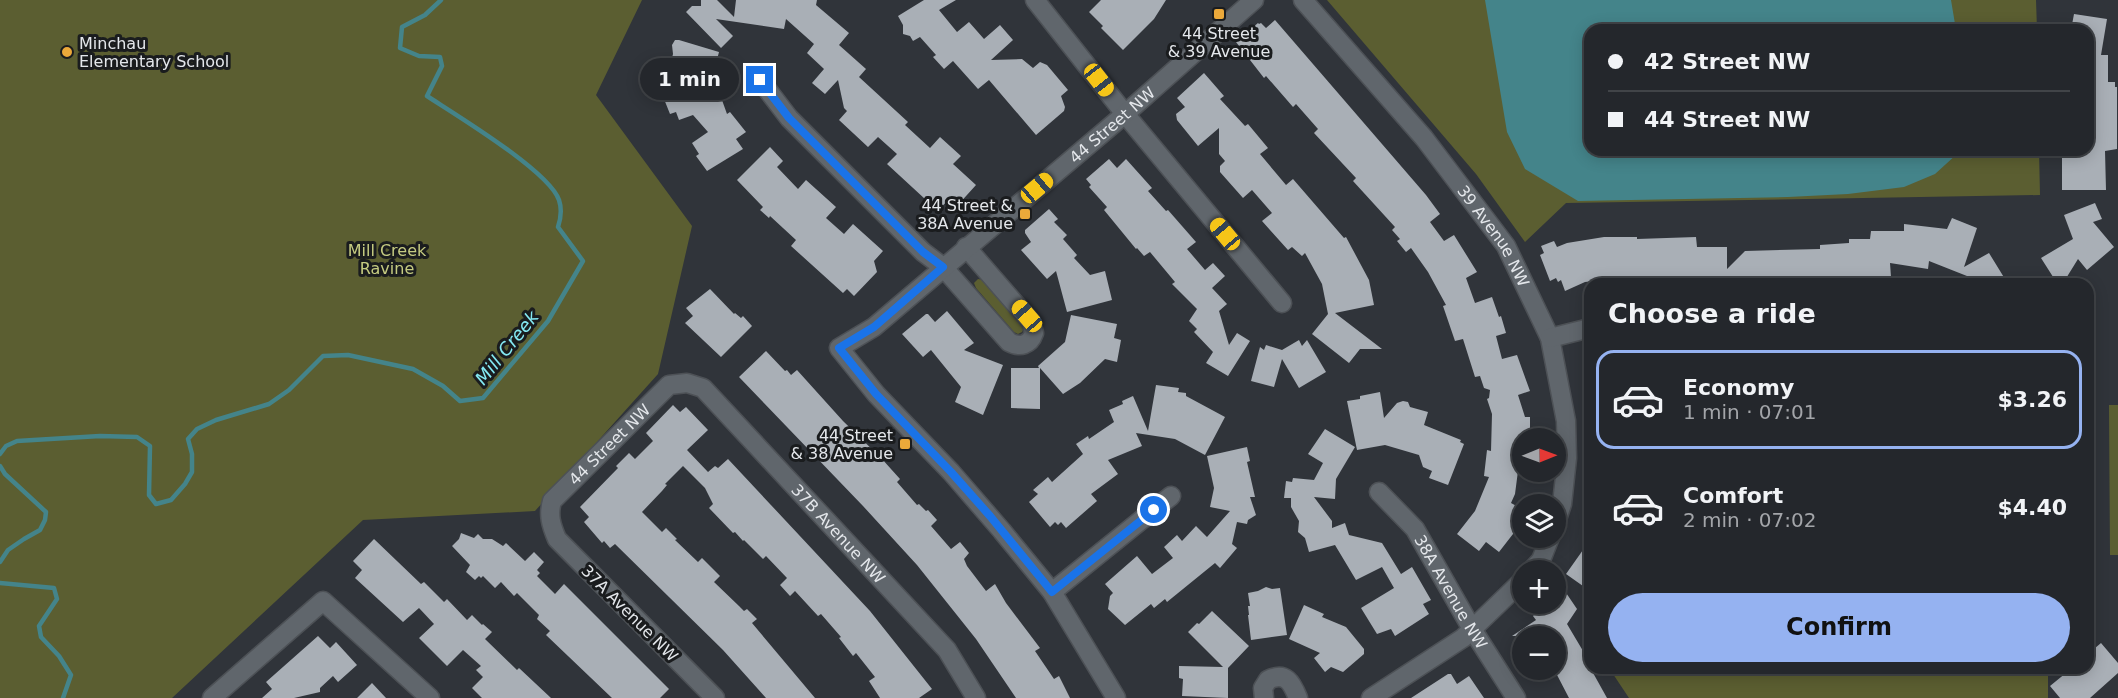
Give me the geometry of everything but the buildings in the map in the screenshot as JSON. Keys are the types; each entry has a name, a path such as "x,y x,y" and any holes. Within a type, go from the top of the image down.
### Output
{"street":[{"name":"44 Street NW","path":"1052,592 980,506 876,394 839,348 874,327 1125,114 1254,0"},
{"name":"39 Avenue NW","path":"1303,0 1425,138 1506,246 1550,338 1566,421 1567,458 1563,494"},
{"path":"1046,4 1125,114 1282,303"},
{"path":"760,80 789,118 923,252 943,267 1009,342 1019,345 1030,340 1034,333 1031,322 966,247"},
{"path":"1550,338 1584,330"},
{"name":"44 Street NW","path":"550,524 549,511 552,501 669,385 687,383"},
{"name":"37B Avenue NW","path":"687,383 703,388 939,641 947,650 976,698"},
{"name":"38A Avenue NW","path":"1379,492 1415,529 1472,629 1516,698"},
{"path":"1116,698 1052,592 1171,496"},
{"name":"37A Avenue NW","path":"550,524 557,539 715,698"},
{"path":"1371,698 1463,638 1512,592"},
{"path":"212,698 323,602 430,698"},
{"path":"1264,698 1263,688 1268,680 1282,676 1289,680 1298,698"}],"green space":[{"name":"Mill Creek Ravine","path":"0,0 642,0 596,95 692,226 658,374 535,511 363,520 172,698 0,698"},
{"path":"1327,0 2036,0 2037,24 1584,24 1584,156 2039,156 2040,195 1566,203 1525,242 1476,174"},
{"path":"978,279 984,280 1023,325 1022,332 1018,334 1014,332 976,288 974,283"},
{"path":"2109,405 2118,405 2118,555 2110,555"},
{"path":"1613,674 2048,674 2048,698 1629,698"}],"water":[{"path":"1485,0 1951,0 1955,24 1584,24 1584,156 1955,156 1935,174 1904,187 1848,194 1788,197 1578,201 1525,169 1507,132"}],"waterway":[{"name":"Mill Creek","path":"0,454 6,446 17,441 100,436 137,437 150,446 149,495 156,504 171,500 192,472 192,454 188,439 197,429 216,420 269,404 289,390 323,356 348,355 413,369 443,386 460,401 483,398 548,321 583,261 558,227 561,207 552,188 500,144 427,96 442,66 440,57 419,56 400,48 402,27 425,15 441,0"},
{"name":"Mill Creek","path":"0,466 5,474 46,512 40,530 8,550 0,562"},
{"name":"Mill Creek","path":"0,583 54,588 57,599 39,626 41,637 59,656 71,675 63,698"}],"place":[{"name":"44 Street & 39 Avenue","path":"1219,14"},
{"name":"Minchau Elementary School","path":"67,52"},
{"name":"44 Street & 38A Avenue","path":"1025,214"},
{"name":"44 Street & 38 Avenue","path":"905,444"}],"route":[{"path":"760,80 789,118 923,252 943,267 874,327 839,348 876,394 990,516 1052,592 1154,510"}]}
